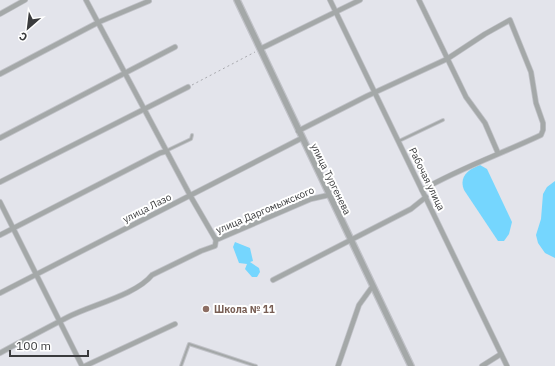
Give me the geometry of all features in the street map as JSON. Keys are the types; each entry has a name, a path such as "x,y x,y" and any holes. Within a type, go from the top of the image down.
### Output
{"street":[{"path":"0,14 25,0"},
{"path":"86,0 145,108 190,197 216,240"},
{"name":"улица Тургенева","path":"237,0 372,287 411,366"},
{"name":"Рабочая улица","path":"330,0 507,366"},
{"path":"260,49 360,0"},
{"path":"419,0 466,97 485,123 498,153"},
{"path":"0,74 99,22 149,1"},
{"path":"298,131 447,58 510,20 532,72 536,103 543,122 543,130 541,135 512,149 498,153 422,190"},
{"path":"0,138 103,83 175,47"},
{"path":"0,182 188,87"},
{"name":"улица Лазо","path":"0,293 190,197 302,138"},
{"path":"0,235 160,153 167,151"},
{"name":"улица Даргомыжского","path":"0,353 60,323 68,317 132,290 147,282 152,275 201,251 210,250 215,246 216,240 311,199 329,195"},
{"path":"273,280 411,209 426,197"},
{"path":"0,202 82,366"},
{"path":"338,366 359,305 372,287"},
{"path":"85,366 175,324"},
{"path":"482,366 501,354"}],"lane":[{"path":"398,141 443,120"},
{"path":"167,151 192,139 192,135"},
{"path":"181,366 189,344 256,366"}],"path":[{"path":"188,87 260,49"}],"water":[{"path":"480,165 487,169 512,222 509,234 504,241 498,241 464,190 463,178 465,174 471,169"},
{"path":"555,181 555,258 545,253 538,243 536,235 541,219 543,194 547,187"},
{"path":"235,242 250,248 253,261 250,262 259,268 260,272 257,277 252,277 245,269 247,264 239,263 233,247"}],"place":[{"name":"Школа № 11","path":"206,309"}]}
